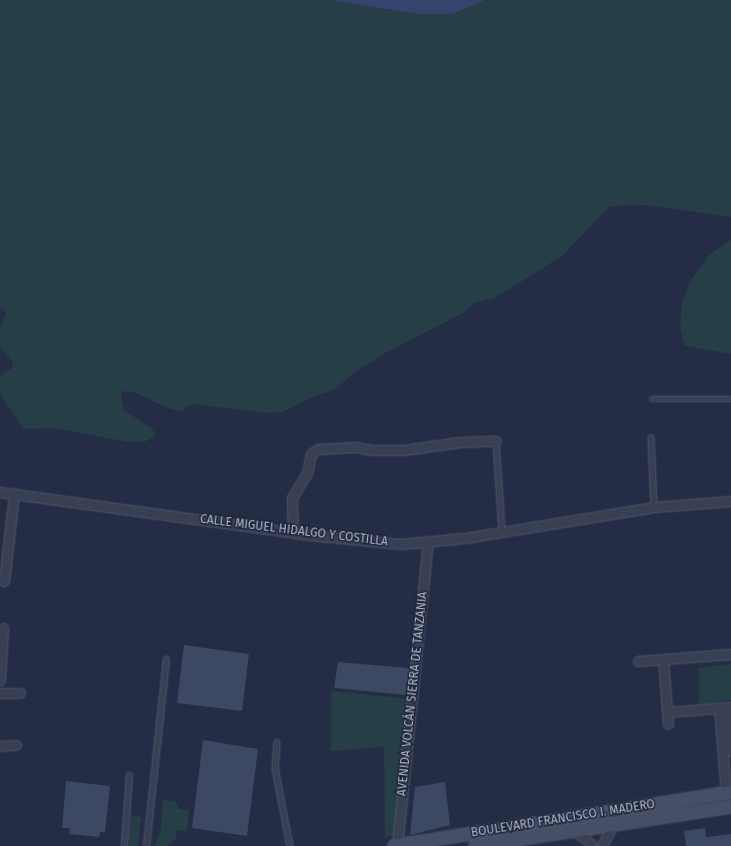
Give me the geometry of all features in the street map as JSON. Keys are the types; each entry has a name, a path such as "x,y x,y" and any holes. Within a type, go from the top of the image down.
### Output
{"main road":[{"name":"BOULEVARD FRANCISCO I. MADERO","path":"396,846 729,792"},
{"path":"729,792 731,808"},
{"name":"BOULEVARD FRANCISCO I. MADERO","path":"475,846 731,808"}],"street":[{"path":"293,533 292,498 307,473 311,454 318,449 356,447 372,450 404,450 460,442 496,441"},
{"name":"CALLE MIGUEL HIDALGO Y COSTILLA","path":"0,492 366,542 428,542 502,532 654,507 731,501"},
{"path":"4,582 14,494"},
{"name":"AVENIDA VOLCÁN SIERRA DE TANZANIA","path":"396,846 428,542"},
{"path":"0,680 0,646 3,628"},
{"path":"638,661 731,654"},
{"path":"663,659 668,724"},
{"path":"0,693 20,693"},
{"path":"668,712 726,707"},
{"path":"726,707 731,751"},
{"path":"726,707 729,792"},
{"path":"0,746 16,745"},
{"path":"602,846 612,826"},
{"path":"573,832 586,839 592,846"}],"lane":[{"path":"652,399 731,399"},
{"path":"651,436 654,507"},
{"path":"496,441 502,532"},
{"path":"146,846 166,659"},
{"path":"277,742 275,768 290,846"},
{"path":"124,846 129,776"}],"shaded area":[{"path":"0,0 329,0 418,14 453,14 485,0 731,0 731,217 646,205 610,206 562,256 495,298 474,303 465,312 385,353 354,373 334,390 310,398 283,412 265,413 194,404 188,405 183,412 165,407 136,393 123,391 121,397 124,410 152,429 156,434 152,438 146,441 128,442 55,428 28,429 22,427 0,394 0,376 12,368 13,362 0,348 0,328 6,313 0,308"},
{"path":"731,240 731,354 685,346 680,328 682,303 690,281 709,255"},
{"path":"731,664 731,700 699,705 699,668"},
{"path":"331,691 409,699 398,835 385,837 384,747 331,751"},
{"path":"163,800 175,801 179,809 189,810 187,831 177,830 176,838 168,846 155,846 161,829"},
{"path":"131,816 141,817 138,846 129,846"}],"water":[{"path":"329,0 485,0 453,14 418,14"}],"building":[{"path":"184,645 249,654 242,711 177,703"},
{"path":"338,662 409,668 406,695 334,688"},
{"path":"203,740 258,749 247,836 192,828"},
{"path":"66,781 110,786 105,832 100,832 99,837 69,834 70,828 62,828"},
{"path":"445,782 450,825 410,835 415,787"},
{"path":"705,828 706,837 731,834 731,846 686,846 684,831"}]}
